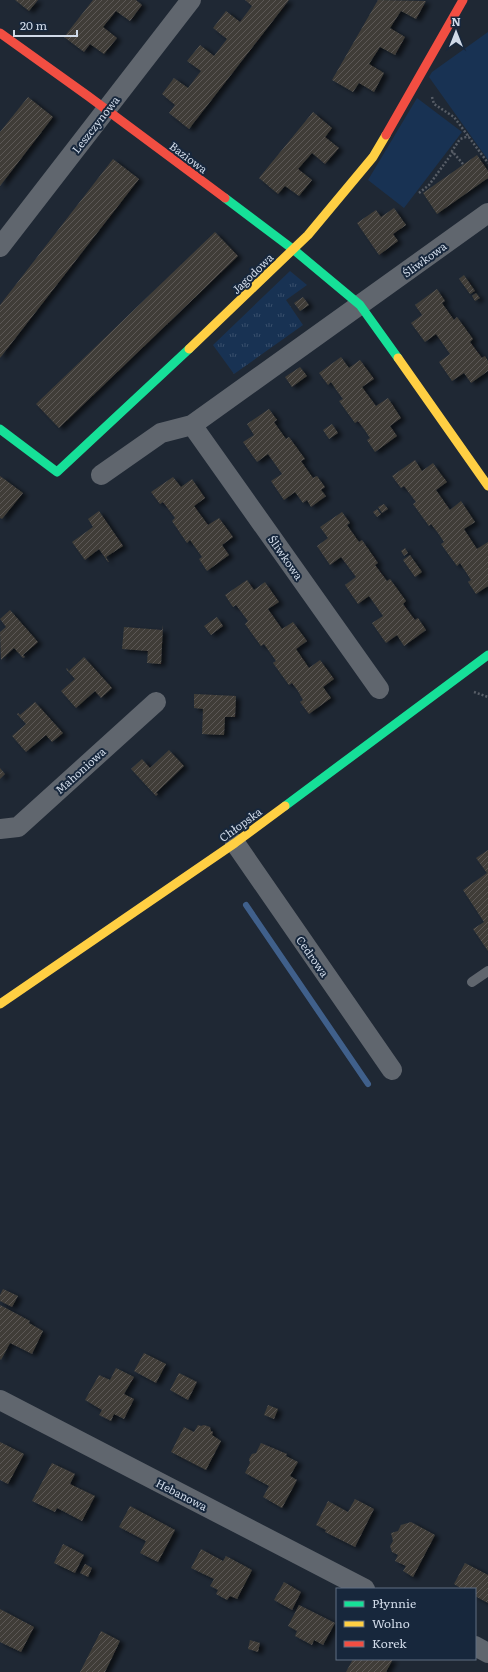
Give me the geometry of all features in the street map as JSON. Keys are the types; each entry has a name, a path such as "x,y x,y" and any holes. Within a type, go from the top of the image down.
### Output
{"street":[{"name":"Leszczynowa","path":"0,247 191,0"},
{"name":"Jagodowa","path":"0,429 57,472 212,328 308,235 373,157 463,0"},
{"name":"Baziowa","path":"0,34 106,110 294,250 360,305"},
{"name":"Śliwkowa","path":"101,475 161,433 192,425 488,213"},
{"path":"360,305 488,486"},
{"name":"Śliwkowa","path":"192,425 379,689"},
{"name":"Chłopska","path":"0,1004 235,843 488,655"},
{"name":"Mahoniowa","path":"0,829 18,827 156,702"},
{"name":"Cedrowa","path":"235,843 392,1070"},
{"name":"Hebanowa","path":"0,1400 363,1588"},
{"path":"476,1647 488,1653"}],"lane":[{"path":"472,982 488,971"}],"path":[{"path":"415,84 431,95 434,104 454,117 488,163"},
{"path":"419,193 430,184 453,152 452,151 460,139 468,136"},
{"path":"453,152 463,164"}],"green space":[{"path":"488,32 488,160 429,77 432,72"},
{"path":"417,98 462,132 404,208 368,180"},
{"path":"290,271 307,285 286,300 303,325 234,374 213,345"}],"building":[{"path":"15,0 38,0 29,11"},
{"path":"93,0 136,0 142,5 130,21 116,11 103,27 117,38 104,54 90,44 84,52 64,37"},
{"path":"245,0 289,0 189,129 169,113 175,105 162,94 174,78 188,88 201,71 187,61 200,45 214,56 227,39 213,28 226,11 240,22 252,6"},
{"path":"378,0 426,1 416,19 401,11 390,28 405,37 395,55 380,47 369,64 384,73 374,92 359,83 353,92 332,80"},
{"path":"28,97 53,117 0,186 0,132"},
{"path":"313,112 332,128 325,137 339,148 325,164 312,153 298,169 312,180 299,196 285,186 278,194 259,178"},
{"path":"477,155 488,171 488,178 437,214 423,193"},
{"path":"113,159 139,179 0,358 0,305"},
{"path":"394,208 406,225 393,234 398,241 379,255 357,223 376,210 381,217"},
{"path":"215,232 238,256 59,428 36,404"},
{"path":"464,275 475,291 470,294 459,279"},
{"path":"437,289 445,301 442,303 454,320 457,317 473,339 470,342 482,358 485,356 488,361 488,371 471,383 464,373 452,381 439,362 450,354 436,334 425,342 411,323 422,315 415,305"},
{"path":"476,293 480,298 475,301 472,296"},
{"path":"303,297 309,305 300,311 294,303"},
{"path":"341,357 349,368 360,360 374,379 362,387 376,406 388,398 401,418 390,426 397,436 375,452 367,440 370,438 364,429 358,421 355,423 339,401 343,399 331,382 328,385 319,373"},
{"path":"300,367 307,376 292,387 285,377"},
{"path":"269,409 277,420 274,422 286,439 289,437 305,459 301,461 313,478 317,476 325,487 321,490 326,496 311,507 307,500 303,503 295,492 284,500 271,481 282,474 268,454 257,462 243,442 254,435 247,424"},
{"path":"332,424 338,433 329,439 323,430"},
{"path":"415,460 422,471 433,463 447,482 436,490 450,510 461,501 475,522 464,529 477,549 488,542 488,586 476,594 468,582 471,580 460,563 457,566 441,544 444,542 438,533 431,524 429,526 413,504 416,502 404,486 401,488 392,476"},
{"path":"0,476 23,493 2,519 0,518"},
{"path":"173,477 181,487 192,479 205,498 194,506 208,525 219,518 233,537 222,545 229,555 207,571 199,559 202,557 190,540 187,543 172,521 175,518 163,502 160,504 151,492"},
{"path":"384,504 388,509 382,513 378,507"},
{"path":"377,509 381,514 377,517 373,512"},
{"path":"99,511 123,546 106,557 109,562 99,549 85,560 72,542 93,527 88,519"},
{"path":"342,512 350,523 347,525 359,542 362,540 378,563 375,565 387,581 390,579 406,601 403,604 415,620 418,618 426,630 404,646 397,635 386,643 372,623 383,616 369,596 358,604 345,585 356,577 341,557 330,565 317,546 328,538 320,527"},
{"path":"405,548 408,553 404,556 401,551"},
{"path":"410,555 422,572 415,577 403,560"},
{"path":"247,580 254,590 265,582 279,602 268,609 282,629 293,622 307,641 296,649 309,668 320,660 334,679 323,687 331,698 309,714 300,702 303,700 298,691 292,683 289,685 273,663 276,661 264,644 261,646 245,624 248,621 236,605 233,607 225,595"},
{"path":"10,610 38,642 23,655 25,657 23,658 14,648 1,660 0,632 6,627 0,619"},
{"path":"217,617 223,626 211,635 204,626"},
{"path":"163,625 161,664 147,663 148,651 122,649 124,627 162,630"},
{"path":"84,657 112,688 101,698 95,691 76,708 61,691 75,679 66,669 67,668 69,671"},
{"path":"194,694 236,696 235,717 225,717 224,735 202,734 203,709 194,708"},
{"path":"35,702 63,733 52,742 46,735 26,752 12,736 26,724 17,714 18,713 20,715"},
{"path":"169,750 184,766 156,793 158,794 156,796 131,769 142,759 150,768"},
{"path":"0,768 5,774 0,779"},
{"path":"488,850 488,951 473,929 484,922 463,890 487,873 476,858"},
{"path":"3,1289 18,1296 12,1307 0,1301 0,1295"},
{"path":"0,1305 30,1321 29,1323 43,1331 32,1354 10,1343 1,1360 0,1359"},
{"path":"144,1353 166,1364 156,1383 134,1371"},
{"path":"116,1368 134,1377 124,1394 134,1399 124,1419 114,1414 111,1421 99,1415 102,1410 85,1400 99,1375 110,1380"},
{"path":"179,1373 197,1382 188,1400 170,1390"},
{"path":"268,1405 278,1409 274,1419 264,1415"},
{"path":"198,1425 210,1427 211,1431 213,1432 212,1435 221,1441 206,1470 171,1452 184,1427 194,1432"},
{"path":"0,1442 24,1454 8,1484 0,1480"},
{"path":"261,1443 287,1454 286,1456 298,1462 290,1476 297,1480 282,1508 263,1497 269,1486 245,1473 250,1463 249,1459 252,1454 256,1453"},
{"path":"52,1463 75,1474 70,1484 95,1496 82,1521 57,1508 55,1512 32,1501"},
{"path":"355,1499 374,1509 355,1547 325,1532 326,1530 316,1525 328,1501 348,1512"},
{"path":"130,1506 175,1530 158,1562 140,1553 146,1541 119,1527"},
{"path":"411,1522 435,1535 413,1577 403,1571 406,1566 395,1561 398,1555 392,1552 390,1546 393,1541 391,1533 398,1531 401,1525"},
{"path":"63,1544 84,1555 75,1573 54,1563"},
{"path":"201,1549 223,1561 226,1556 252,1570 237,1599 230,1596 227,1600 216,1594 218,1590 210,1586 214,1579 191,1568"},
{"path":"465,1563 488,1575 488,1603 476,1597 476,1588 460,1588 454,1584"},
{"path":"85,1564 92,1568 88,1577 80,1573"},
{"path":"284,1582 301,1592 292,1610 274,1600"},
{"path":"299,1605 335,1623 323,1645 314,1640 312,1645 295,1636 297,1631 288,1626"},
{"path":"0,1609 34,1627 21,1652 0,1642"},
{"path":"101,1631 120,1641 105,1672 80,1672"},
{"path":"250,1640 260,1643 258,1652 248,1649"},
{"path":"352,1660 392,1660 386,1672 346,1672"}],"waterway":[{"path":"246,905 368,1084"}],"traffic: fast":[{"path":"225,198 294,250 360,305 398,358"},
{"path":"0,429 57,472 189,349"},
{"path":"285,806 488,655"}],"traffic: slow":[{"path":"189,349 308,235 373,157 386,135"},
{"path":"398,358 488,486"},
{"path":"0,1004 235,843 285,806"}],"traffic: jam":[{"path":"386,135 463,0"},
{"path":"0,33 88,96 225,198"}]}
